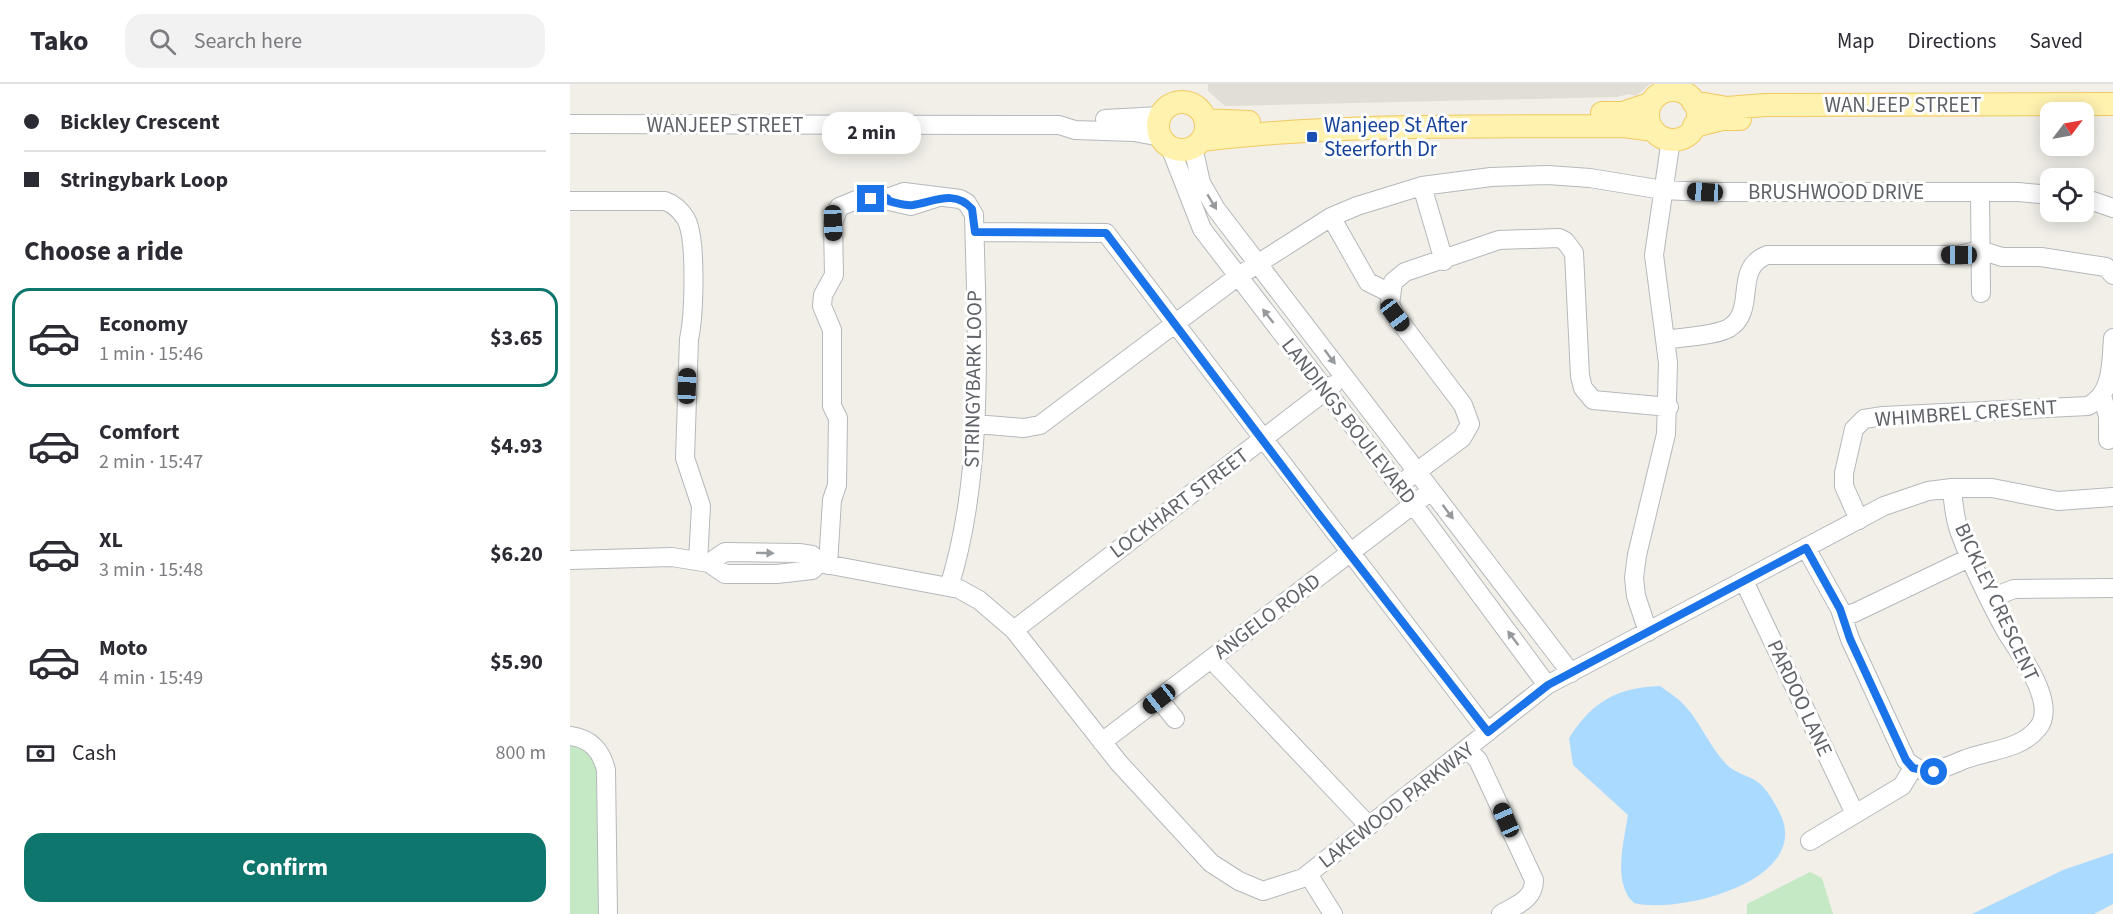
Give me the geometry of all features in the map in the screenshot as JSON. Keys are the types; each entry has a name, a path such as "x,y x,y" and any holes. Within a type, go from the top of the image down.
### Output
{"main road":[{"path":"1194,116 1300,131 1624,126 1662,135 1684,136 1694,126 1697,114 1693,102 1674,87 1660,93 1650,104 1623,113 1224,123 1194,116 1169,105 1164,133 1186,150 1194,116 1197,84"},
{"name":"WANJEEP STREET","path":"1693,102 1727,108 1765,105 2113,104"},
{"path":"1650,104 1648,118 1662,135"},
{"name":"WANJEEP STREET","path":"1694,126 1722,119 2040,117"},
{"path":"2094,117 2113,117"}],"street":[{"name":"LANDINGS BOULEVARD","path":"1194,116 1201,183 1216,209 1571,673"},
{"name":"WANJEEP STREET","path":"570,124 1059,125 1075,130 1164,133"},
{"name":"LANDINGS BOULEVARD","path":"1164,133 1203,229 1237,277 1399,485 1548,685"},
{"path":"1648,632 1636,596 1634,578 1637,555 1661,462 1669,407 1665,340 1654,255 1663,190 1662,135"},
{"name":"BRUSHWOOD DRIVE","path":"975,424 1024,428 1040,425 1237,277 1331,217 1422,186 1491,177 1548,175 1608,180 1663,190 1980,192 2040,195"},
{"path":"1422,186 1444,261"},
{"name":"STRINGYBARK LOOP","path":"824,564 832,501 837,485 838,418 832,406 833,338 822,306 823,295 834,275 833,223 839,207 856,200 887,198 904,192 936,198 954,198 967,203 974,215 975,455 956,562 949,587"},
{"path":"1980,192 1981,293"},
{"path":"570,201 665,201 673,204 686,219 691,237 693,320 688,339 685,458 700,506 704,562"},
{"path":"2094,201 2113,208"},
{"path":"1331,217 1368,282 1390,293"},
{"path":"975,232 1106,233 1348,553 1488,732"},
{"path":"1399,485 1462,438 1470,424 1463,405 1395,315 1390,304 1390,293 1397,277 1499,240 1559,238 1574,253 1578,355 1583,388 1593,400 1600,403 1669,407"},
{"path":"1665,340 1727,329 1738,321 1743,309 1749,271 1755,260 1767,255 1959,255 1980,250 2002,257 2041,257 2106,267 2113,274"},
{"path":"2108,440 2108,417 2102,396 2109,384 2113,340"},
{"name":"LOCKHART STREET","path":"1014,630 1344,376"},
{"name":"WHIMBREL CRESENT","path":"1859,520 1844,486 1844,473 1854,429 1864,419 1883,416 2088,406 2102,396"},
{"name":"LAKEWOOD PARKWAY","path":"570,560 672,558 704,562 725,552 799,553 812,555 824,564 949,587 974,596 1014,630 1102,742 1211,863 1239,881 1263,891 1308,873 1548,685 1884,506 1928,491 1952,488 1992,488 2058,501 2113,497"},
{"name":"BICKLEY CRESCENT","path":"1913,768 1934,772 1983,752 2023,742 2039,727 2043,716 2042,700 2028,664 2007,632 1959,532 1952,488"},
{"name":"ANGELO ROAD","path":"1102,742 1431,490"},
{"path":"1806,548 1843,616 1850,639 1906,760 1913,768 1902,786 1810,841"},
{"path":"1843,616 1854,613 1971,557"},
{"name":"PARDOO LANE","path":"1744,581 1855,814"},
{"path":"1991,598 2014,589 2113,588"},
{"path":"1211,659 1369,826"},
{"path":"1159,699 1175,720"},
{"path":"570,736 584,739 594,746 603,756 606,770 608,914"},
{"path":"1467,749 1478,760 1534,880 1534,889 1529,897 1501,914"},
{"path":"1308,873 1333,914"}],"shaded area":[{"path":"1208,84 1650,84 1636,96 1629,94 1617,97 1225,106 1208,91"}],"green space":[{"path":"570,744 582,748 591,756 601,779 601,914 570,914"},
{"path":"1810,872 1822,878 1833,914 1747,914 1747,904"}],"water":[{"path":"1660,686 1679,700 1691,713 1727,765 1766,790 1783,821 1784,843 1774,862 1756,877 1732,889 1678,904 1654,905 1634,903 1627,895 1621,873 1621,861 1628,815 1573,765 1569,738 1587,715 1607,699 1631,690"},
{"path":"2113,853 2113,904 2094,914 1972,914 2063,870"}],"place":[{"name":"Wanjeep St After Steerforth Dr","path":"1312,137"}],"route":[{"path":"871,199 887,198 901,205 911,206 936,198 954,198 967,203 972,209 975,232 1106,233 1320,516 1488,732 1548,685 1806,548 1820,577 1840,609 1850,639 1906,760 1913,768 1934,772"}]}
